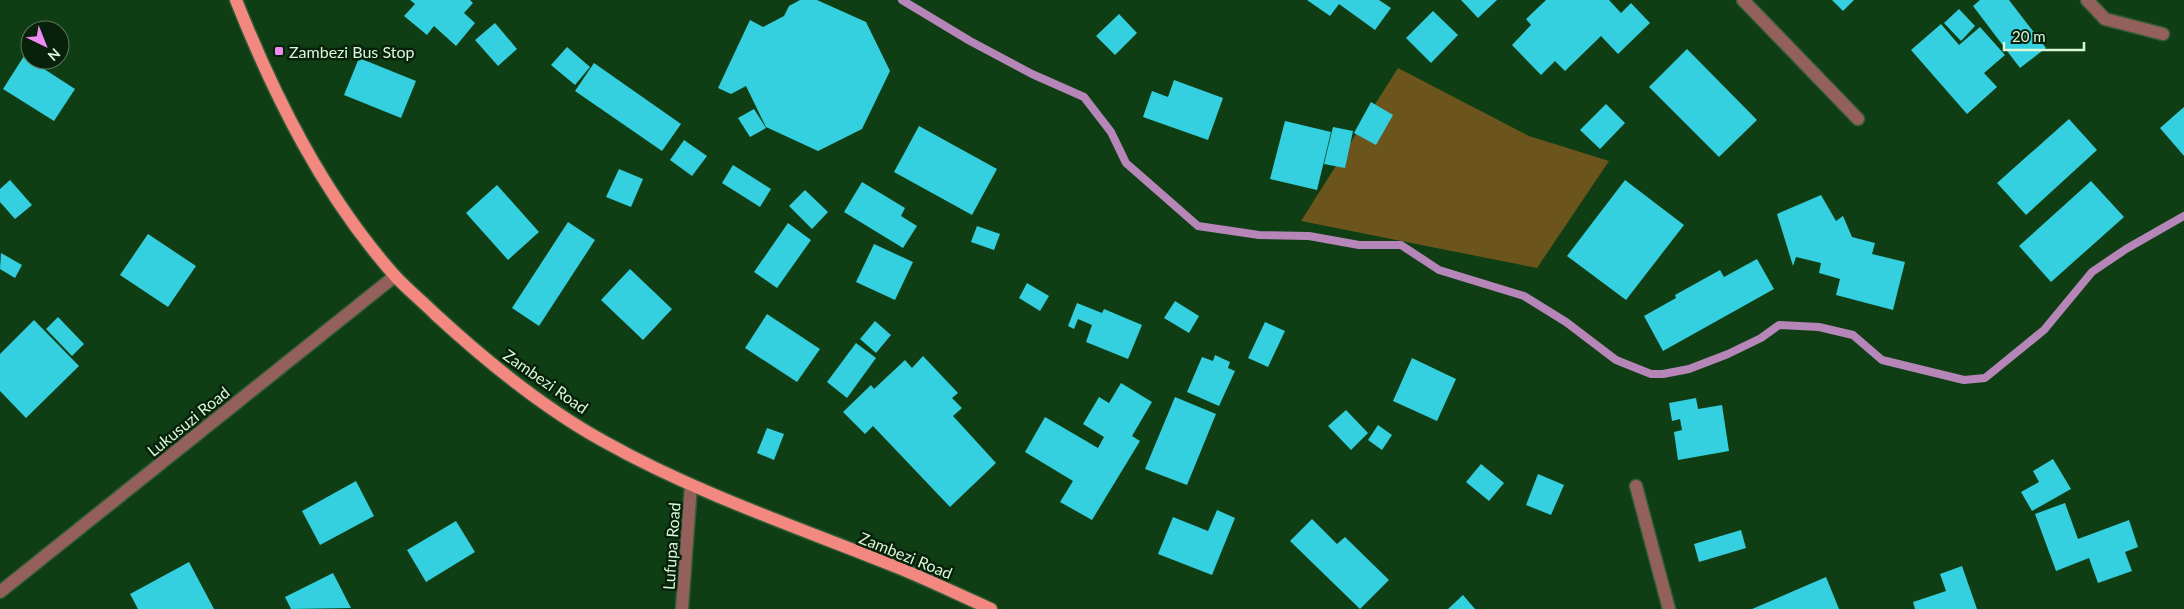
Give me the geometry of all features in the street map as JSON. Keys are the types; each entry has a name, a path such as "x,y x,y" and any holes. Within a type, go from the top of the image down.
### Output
{"main road":[{"name":"Zambezi Road","path":"236,0 262,64 298,134 342,207 395,276 463,340 508,377 604,442 692,485 895,567 991,609"}],"street":[{"path":"1743,0 1858,119"},
{"path":"2087,0 2105,19 2163,34"},
{"name":"Lukusuzi Road","path":"0,592 395,276"},
{"name":"Lufupa Road","path":"682,609 692,485"},
{"path":"1636,486 1669,609"}],"shaded area":[{"path":"1398,68 1529,136 1609,161 1537,268 1301,221"}],"building":[{"path":"410,0 470,0 473,3 464,13 475,23 456,46 434,26 427,35 404,16 415,4"},
{"path":"800,0 817,0 866,22 890,71 862,129 818,151 766,127 746,86 731,94 718,88 750,20 763,27 784,16 789,6"},
{"path":"1307,0 1379,0 1391,8 1375,30 1339,4 1330,16"},
{"path":"1461,0 1497,0 1478,18"},
{"path":"1546,0 1609,0 1621,13 1631,3 1650,23 1618,54 1601,36 1565,71 1555,61 1541,75 1512,45 1531,25 1526,19"},
{"path":"1832,0 1854,0 1843,11"},
{"path":"1980,0 2009,0 2046,48 2020,68 1973,6"},
{"path":"1959,9 1975,26 1961,41 1944,23"},
{"path":"1433,11 1458,35 1431,63 1406,38"},
{"path":"1119,14 1137,33 1115,55 1096,36"},
{"path":"495,23 517,49 498,66 475,40"},
{"path":"1941,24 1959,45 1980,27 2005,55 1984,73 1997,87 1967,114 1911,50"},
{"path":"567,47 590,67 575,85 551,65"},
{"path":"1687,49 1757,120 1719,157 1649,87"},
{"path":"359,58 416,81 401,118 344,95"},
{"path":"20,62 20,70 46,70 75,89 54,121 3,89"},
{"path":"594,63 681,124 662,151 575,91"},
{"path":"1174,80 1223,98 1208,140 1143,117 1152,91 1168,97"},
{"path":"1371,102 1393,115 1376,145 1354,133"},
{"path":"1606,104 1625,123 1600,149 1580,130"},
{"path":"2184,107 2184,156 2160,128"},
{"path":"754,109 766,128 750,137 738,118"},
{"path":"2069,119 2097,150 2026,215 1997,183"},
{"path":"1285,121 1331,132 1317,190 1270,179"},
{"path":"919,126 997,169 972,215 894,172"},
{"path":"1333,127 1353,131 1345,168 1324,164"},
{"path":"684,140 707,156 692,176 670,160"},
{"path":"733,165 771,189 760,207 722,183"},
{"path":"619,169 643,179 631,207 606,197"},
{"path":"10,180 32,205 15,219 0,202 0,189"},
{"path":"1625,180 1684,225 1626,300 1567,256"},
{"path":"2091,181 2124,217 2051,282 2019,246"},
{"path":"862,182 905,208 901,216 917,226 903,248 844,212"},
{"path":"497,185 539,232 508,260 466,213"},
{"path":"805,190 828,212 812,229 789,206"},
{"path":"1821,195 1836,221 1843,216 1852,237 1875,243 1872,254 1905,262 1893,310 1836,295 1840,279 1819,273 1821,263 1796,257 1793,266 1777,214"},
{"path":"568,222 595,240 539,326 512,308"},
{"path":"788,223 811,240 777,288 754,272"},
{"path":"977,226 1000,234 994,250 971,242"},
{"path":"148,234 196,266 168,307 120,275"},
{"path":"874,244 913,262 895,300 856,282"},
{"path":"1,253 22,265 15,278 0,269"},
{"path":"1757,259 1774,289 1663,351 1644,316 1676,298 1675,295 1720,270 1724,277"},
{"path":"630,269 672,309 643,340 601,300"},
{"path":"1027,283 1049,296 1040,311 1019,298"},
{"path":"1175,301 1199,316 1189,333 1164,318"},
{"path":"1077,303 1102,313 1104,309 1142,325 1128,359 1086,342 1092,325 1078,319 1074,329 1068,326"},
{"path":"767,314 820,349 797,382 745,348"},
{"path":"58,317 84,344 72,356 46,329"},
{"path":"34,320 79,366 26,418 0,391 0,354"},
{"path":"875,321 891,335 876,353 860,339"},
{"path":"1265,322 1285,331 1268,367 1248,358"},
{"path":"856,343 876,358 847,398 827,382"},
{"path":"1215,355 1230,362 1228,368 1235,371 1219,406 1187,392 1202,357 1213,361"},
{"path":"923,356 958,393 952,398 962,408 953,416 996,463 950,507 873,426 865,434 843,412 871,385 874,389 905,360 912,368"},
{"path":"1412,358 1456,379 1437,421 1393,401"},
{"path":"1121,383 1152,402 1132,436 1140,441 1092,520 1060,502 1073,481 1025,452 1045,417 1098,448 1104,437 1083,424 1099,397 1109,403"},
{"path":"1175,397 1216,414 1187,485 1145,469"},
{"path":"1696,398 1698,409 1722,405 1729,451 1678,460 1674,432 1682,430 1680,419 1672,421 1669,403"},
{"path":"1346,410 1368,433 1351,450 1328,426"},
{"path":"1378,425 1392,435 1382,450 1368,440"},
{"path":"767,428 784,434 774,460 757,453"},
{"path":"2053,459 2071,489 2032,511 2021,492 2039,482 2033,471"},
{"path":"1481,464 1504,483 1489,501 1466,482"},
{"path":"1538,474 1564,485 1551,515 1526,505"},
{"path":"356,481 374,516 320,545 302,511"},
{"path":"2065,503 2078,539 2129,520 2138,547 2125,552 2132,571 2098,583 2089,558 2056,571 2035,514"},
{"path":"1217,510 1235,518 1212,575 1158,554 1173,517 1208,531"},
{"path":"1312,519 1337,544 1345,537 1389,580 1360,609 1290,541"},
{"path":"456,521 475,552 426,582 407,550"},
{"path":"1741,530 1746,548 1699,562 1694,544"},
{"path":"189,562 214,609 138,609 130,594"},
{"path":"1962,566 1977,609 1915,609 1913,602 1946,591 1940,574"},
{"path":"333,573 351,608 291,609 285,597"},
{"path":"1826,577 1839,609 1752,609"},
{"path":"1463,595 1475,609 1448,609"}],"waterway":[{"path":"902,0 970,41 1032,74 1084,97 1111,132 1126,163 1198,226 1259,235 1309,236 1359,245 1401,245 1439,270 1524,296 1566,322 1616,360 1651,374 1663,374 1689,369 1728,354 1761,338 1779,325 1819,327 1853,335 1882,360 1964,380 1985,378 2044,330 2092,272 2126,249 2184,216"}],"place":[{"name":"Zambezi Bus Stop","path":"279,51"}]}
